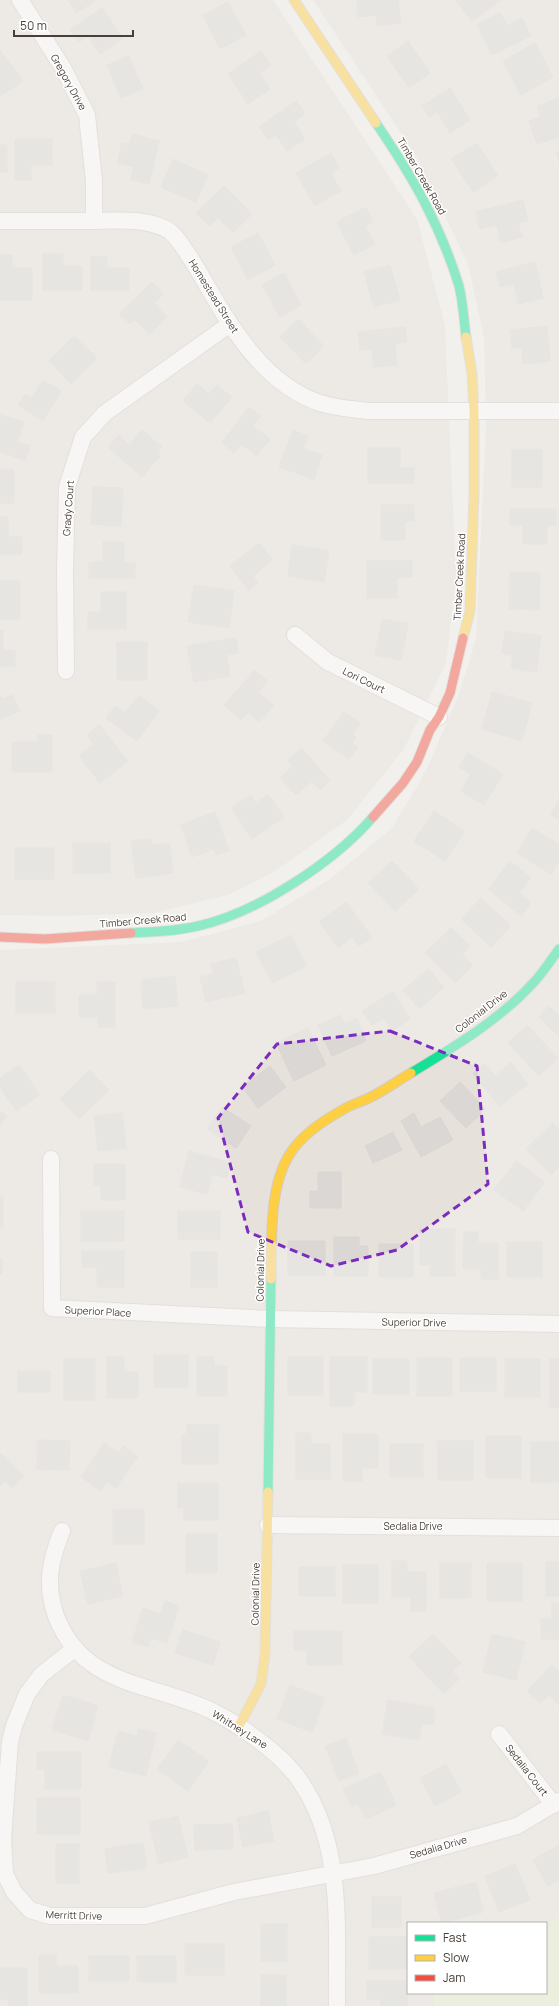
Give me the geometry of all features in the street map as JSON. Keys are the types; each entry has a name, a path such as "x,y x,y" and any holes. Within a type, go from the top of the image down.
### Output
{"street":[{"name":"Gregory Drive","path":"20,0 63,68 87,115 94,181 94,221"},
{"name":"Timber Creek Road","path":"0,937 45,939 165,931 199,926 232,915 265,899 314,870 361,831 403,783 416,762 430,730 439,717 450,693 470,612 474,493 474,411 472,374 459,287 436,224 410,173 294,0"},
{"name":"Homestead Street","path":"0,221 123,221 148,224 168,229 188,253 230,324 259,361 288,387 319,403 339,408 368,411 559,411"},
{"name":"Grady Court","path":"66,671 65,570 67,487 83,437 105,413 230,324"},
{"name":"Lori Court","path":"295,635 328,662 439,717"},
{"name":"Colonial Drive","path":"239,1726 261,1684 265,1654 272,1224 276,1193 288,1158 294,1147 319,1126 345,1108 368,1100 450,1050 506,1008 532,984 559,949"},
{"name":"Superior Place","path":"51,1159 52,1308 270,1319"},
{"name":"Superior Drive","path":"270,1319 559,1324"},
{"name":"Sedalia Drive","path":"268,1525 559,1528"},
{"name":"Whitney Lane","path":"62,1531 50,1564 50,1589 53,1608 61,1627 74,1649 92,1665 112,1676 210,1710 239,1726 259,1742 272,1749 300,1780 316,1808 325,1834 334,1874 337,2006"},
{"name":"Merritt Drive","path":"74,1649 41,1676 27,1694 10,1742 3,1839 5,1874 14,1892 30,1910 50,1916 145,1916 234,1892 334,1874"},
{"name":"Sedalia Court","path":"499,1734 557,1803"},
{"name":"Sedalia Drive","path":"334,1874 374,1866 483,1834 517,1826 557,1803"}],"highlighted area":[{"path":"390,1031 477,1066 488,1184 397,1250 331,1266 248,1232 218,1118 277,1044"}],"shaded area":[{"path":"0,0 273,0 417,219 445,325 456,579 446,663 404,749 347,820 274,872 228,895 154,913 61,916 0,915"},
{"path":"313,0 559,0 559,1917 553,1922 547,1923 407,1922 407,1994 434,1994 434,2006 0,2006 0,950 182,942 261,921 330,879 392,828 426,771 459,694 476,639 486,426 484,338 468,264 415,154"}],"green space":[{"path":"559,1917 559,2006 434,2006 434,1994 547,1994 547,1923 553,1922"}],"building":[{"path":"68,0 95,0 95,1 76,13"},
{"path":"357,0 398,0 401,23 377,26 376,15 358,17"},
{"path":"456,0 501,0 472,21"},
{"path":"228,2 246,35 220,49 203,15"},
{"path":"102,8 123,38 100,54 88,36 79,42 70,30"},
{"path":"500,13 507,26 522,18 531,36 492,55 477,25"},
{"path":"408,41 430,73 409,88 387,56"},
{"path":"535,43 553,77 521,95 503,61"},
{"path":"0,50 23,81 0,96"},
{"path":"261,51 271,65 259,73 270,89 248,104 228,74"},
{"path":"129,56 143,89 121,98 107,65"},
{"path":"450,88 470,120 450,133 437,112 429,117 422,106"},
{"path":"559,98 559,137 537,144 529,121 541,117 537,106"},
{"path":"296,101 305,114 294,122 305,139 287,151 276,135 268,140 259,127"},
{"path":"132,134 159,141 149,184 131,180 134,167 117,163 122,143 130,144"},
{"path":"15,139 52,139 52,165 31,165 31,180 15,180"},
{"path":"477,143 498,176 473,192 451,159"},
{"path":"0,145 7,145 7,172 0,172"},
{"path":"559,151 559,161 556,152"},
{"path":"331,153 339,168 331,173 341,191 315,206 296,173"},
{"path":"173,159 208,175 196,202 161,187"},
{"path":"224,186 252,214 233,233 218,218 209,226 196,213"},
{"path":"523,200 528,221 518,223 522,237 501,243 497,225 480,229 476,212"},
{"path":"366,207 373,222 365,226 375,244 354,255 337,222"},
{"path":"258,233 275,265 248,280 231,247"},
{"path":"43,254 63,254 63,266 82,266 82,290 43,290"},
{"path":"0,255 12,255 12,268 32,268 32,300 0,300"},
{"path":"91,257 107,257 107,268 129,268 129,290 91,290"},
{"path":"535,262 543,298 519,304 514,284 500,287 496,272"},
{"path":"390,265 400,300 374,307 364,272"},
{"path":"284,273 301,305 280,317 262,285"},
{"path":"152,282 163,294 154,303 167,317 150,334 135,320 130,324 119,314"},
{"path":"298,319 324,346 306,364 280,337"},
{"path":"547,326 550,361 523,364 522,347 512,348 510,330"},
{"path":"405,327 407,342 395,344 397,365 374,367 372,348 360,350 358,332"},
{"path":"74,336 97,358 71,384 49,361"},
{"path":"43,380 61,391 43,421 18,405 25,394 32,398"},
{"path":"197,384 209,394 217,385 232,397 210,423 183,401"},
{"path":"249,407 261,416 253,426 270,439 257,456 241,444 234,453 222,443"},
{"path":"0,415 24,422 17,442 30,446 25,460 0,452"},
{"path":"142,430 162,447 157,454 160,456 142,477 108,447 119,435 129,445"},
{"path":"293,430 308,436 303,449 322,455 314,479 279,467"},
{"path":"368,448 400,448 400,468 414,468 414,483 368,483"},
{"path":"512,450 542,450 542,487 512,487"},
{"path":"0,470 14,470 14,503 0,503"},
{"path":"93,487 123,488 121,526 91,524"},
{"path":"381,505 414,505 414,521 405,521 405,540 381,540"},
{"path":"510,509 556,509 556,525 547,525 547,544 523,544 523,525 510,525"},
{"path":"0,517 8,517 8,537 22,537 22,554 0,554"},
{"path":"103,542 124,542 124,563 135,563 135,578 89,578 89,562 103,562"},
{"path":"259,543 272,560 253,576 258,582 249,590 230,566"},
{"path":"292,545 329,551 324,582 288,576"},
{"path":"367,561 412,561 412,577 397,577 397,598 367,598"},
{"path":"510,572 540,573 539,610 509,609"},
{"path":"0,581 20,581 20,619 0,619"},
{"path":"194,585 234,591 229,628 188,622"},
{"path":"101,592 126,592 126,629 88,629 88,612 101,612"},
{"path":"382,619 408,624 401,660 375,655"},
{"path":"0,630 3,630 3,650 15,650 15,666 0,666"},
{"path":"505,631 541,636 536,672 511,668 513,655 502,653"},
{"path":"236,638 238,653 227,655 230,676 194,682 187,646"},
{"path":"117,642 147,642 147,680 117,680"},
{"path":"255,670 268,681 258,692 274,705 259,722 248,712 241,720 224,705"},
{"path":"492,692 532,703 522,741 482,729"},
{"path":"0,695 2,699 13,695 20,711 0,719"},
{"path":"139,695 159,711 137,741 106,718 115,706 125,713"},
{"path":"344,712 361,723 353,734 356,737 352,743 358,747 349,759 323,741"},
{"path":"99,725 128,761 100,783 79,756 94,744 87,735"},
{"path":"38,735 52,735 52,772 12,772 12,742 38,742"},
{"path":"302,748 330,781 320,790 312,781 296,795 280,778 293,766 288,760"},
{"path":"468,753 503,774 484,805 461,791 471,774 459,767"},
{"path":"268,794 284,817 252,839 231,808 251,795 256,803"},
{"path":"559,799 559,819 551,815"},
{"path":"434,811 465,831 445,861 414,841"},
{"path":"215,812 229,851 216,855 214,849 192,857 181,825"},
{"path":"532,828 559,844 559,862 551,874 517,853"},
{"path":"151,839 152,845 169,843 173,873 136,878 131,841"},
{"path":"73,843 110,843 110,873 73,873"},
{"path":"15,848 54,848 54,879 15,879"},
{"path":"392,861 419,889 395,911 368,883"},
{"path":"510,861 531,878 519,893 531,903 521,916 488,889"},
{"path":"481,898 511,926 491,947 461,919"},
{"path":"346,902 372,937 359,946 352,937 338,948 319,922"},
{"path":"451,928 470,946 462,954 473,965 455,983 425,953"},
{"path":"291,935 306,966 272,983 256,952"},
{"path":"236,958 245,993 206,1002 200,977 214,974 211,964"},
{"path":"428,969 444,987 419,1009 403,990"},
{"path":"175,976 178,1006 143,1009 141,980"},
{"path":"16,982 55,982 55,1013 16,1013"},
{"path":"97,982 115,982 115,1027 98,1027 98,1017 79,1017 79,995 97,995"},
{"path":"393,992 410,1019 392,1031 384,1018 372,1025 362,1011"},
{"path":"549,1006 559,1016 559,1037 539,1017"},
{"path":"341,1015 345,1024 357,1018 366,1041 332,1056 318,1025"},
{"path":"527,1025 558,1058 539,1076 508,1043"},
{"path":"308,1028 326,1065 294,1081 276,1043"},
{"path":"511,1062 528,1084 499,1106 473,1073 485,1063 495,1076"},
{"path":"19,1065 40,1095 16,1111 0,1087 0,1078"},
{"path":"270,1066 286,1087 258,1108 242,1087"},
{"path":"89,1070 109,1090 79,1119 60,1099"},
{"path":"460,1082 486,1109 466,1128 440,1101"},
{"path":"222,1107 251,1126 236,1148 207,1129"},
{"path":"0,1111 7,1116 0,1125"},
{"path":"122,1113 126,1148 98,1151 94,1116"},
{"path":"414,1113 421,1127 440,1117 453,1140 421,1157 401,1121"},
{"path":"553,1123 559,1129 559,1167 551,1175 526,1149"},
{"path":"393,1132 402,1150 373,1163 365,1146"},
{"path":"189,1151 231,1163 227,1178 212,1174 207,1194 180,1187"},
{"path":"516,1161 545,1182 523,1211 494,1190"},
{"path":"94,1164 125,1164 125,1200 101,1200 101,1185 94,1185"},
{"path":"318,1172 341,1172 341,1208 310,1208 310,1191 318,1191"},
{"path":"0,1197 3,1197 3,1227 0,1227"},
{"path":"81,1211 124,1211 124,1241 81,1241"},
{"path":"178,1211 220,1211 220,1239 178,1239"},
{"path":"420,1229 455,1229 455,1276 430,1276 430,1265 420,1265"},
{"path":"464,1232 478,1232 478,1243 498,1243 498,1279 481,1279 481,1269 463,1269"},
{"path":"334,1237 359,1237 359,1246 368,1246 368,1276 334,1276"},
{"path":"288,1241 325,1241 325,1275 288,1275"},
{"path":"507,1242 542,1242 542,1277 507,1277"},
{"path":"379,1244 413,1244 413,1277 379,1277"},
{"path":"82,1251 124,1251 124,1287 97,1287 97,1267 82,1267"},
{"path":"191,1252 217,1252 217,1287 191,1287"},
{"path":"0,1258 2,1258 2,1274 0,1274"},
{"path":"154,1355 188,1355 188,1387 154,1387"},
{"path":"107,1357 124,1357 124,1372 138,1372 138,1398 107,1398"},
{"path":"197,1357 214,1357 214,1366 227,1366 227,1396 197,1396"},
{"path":"288,1357 323,1357 323,1395 288,1395"},
{"path":"330,1357 367,1357 367,1392 354,1392 354,1406 330,1406"},
{"path":"417,1358 452,1358 452,1396 417,1396"},
{"path":"460,1358 496,1358 496,1391 460,1391"},
{"path":"64,1359 95,1359 95,1400 64,1400"},
{"path":"373,1359 409,1359 409,1394 373,1394"},
{"path":"505,1359 540,1359 540,1397 505,1397"},
{"path":"550,1359 559,1359 559,1407 550,1407"},
{"path":"18,1371 50,1371 50,1392 18,1392"},
{"path":"187,1425 218,1425 218,1464 182,1464 182,1434 187,1434"},
{"path":"296,1433 311,1433 311,1444 330,1444 330,1479 296,1479"},
{"path":"343,1434 378,1434 378,1468 362,1468 362,1481 343,1481"},
{"path":"486,1436 521,1436 521,1478 486,1478"},
{"path":"38,1440 70,1441 69,1470 37,1469"},
{"path":"438,1441 473,1441 473,1480 438,1480"},
{"path":"531,1442 559,1442 559,1482 531,1482"},
{"path":"104,1443 119,1453 123,1446 138,1456 116,1488 107,1482 101,1491 81,1477"},
{"path":"390,1444 423,1444 423,1477 390,1477"},
{"path":"0,1453 24,1476 12,1488 5,1481 0,1486"},
{"path":"178,1483 218,1483 218,1520 184,1520 184,1508 178,1508"},
{"path":"113,1510 144,1510 144,1544 113,1544"},
{"path":"186,1534 217,1534 217,1573 186,1573"},
{"path":"392,1561 407,1561 407,1572 426,1572 426,1611 411,1611 411,1597 392,1597"},
{"path":"546,1562 559,1562 559,1596 546,1596"},
{"path":"116,1563 123,1596 88,1604 80,1571"},
{"path":"440,1563 471,1563 471,1598 440,1598"},
{"path":"487,1563 522,1563 522,1601 487,1601"},
{"path":"343,1565 378,1565 378,1603 343,1603"},
{"path":"299,1567 335,1567 335,1596 299,1596"},
{"path":"165,1601 179,1606 167,1643 151,1638 148,1647 132,1642 143,1608 161,1614"},
{"path":"552,1603 559,1603 559,1639 541,1639 541,1619 552,1619"},
{"path":"183,1630 220,1642 213,1665 175,1653"},
{"path":"294,1631 342,1631 342,1665 307,1665 307,1650 294,1650"},
{"path":"433,1634 461,1663 452,1671 459,1679 444,1694 409,1657"},
{"path":"492,1634 525,1642 516,1680 483,1672"},
{"path":"552,1665 559,1672 559,1705 549,1695 540,1703 527,1691"},
{"path":"290,1685 325,1698 312,1732 277,1719"},
{"path":"63,1695 98,1706 88,1741 52,1730"},
{"path":"388,1700 435,1708 433,1725 422,1723 419,1740 382,1734"},
{"path":"139,1729 156,1733 146,1776 109,1767 118,1731 137,1736"},
{"path":"346,1738 359,1774 339,1781 325,1746"},
{"path":"178,1740 209,1761 188,1791 157,1769"},
{"path":"37,1752 81,1752 81,1789 45,1789 45,1769 37,1769"},
{"path":"446,1764 461,1792 435,1806 420,1778"},
{"path":"381,1772 396,1805 366,1819 358,1803 351,1806 343,1789"},
{"path":"37,1798 80,1798 80,1834 37,1834"},
{"path":"268,1811 274,1841 243,1847 237,1818"},
{"path":"178,1816 188,1857 159,1864 149,1822"},
{"path":"232,1824 233,1849 195,1850 194,1825"},
{"path":"143,1843 147,1868 108,1873 105,1849"},
{"path":"56,1844 79,1844 79,1883 56,1883"},
{"path":"559,1845 559,1880 548,1886 533,1860"},
{"path":"515,1864 530,1900 499,1912 485,1876"},
{"path":"476,1882 483,1912 442,1922 434,1893"},
{"path":"372,1897 401,1897 401,1927 372,1927"},
{"path":"261,1924 287,1924 287,1961 261,1961"},
{"path":"369,1937 407,1937 407,1969 369,1969"},
{"path":"185,1944 224,1944 224,1975 185,1975"},
{"path":"39,1955 56,1955 56,1966 78,1966 78,1993 39,1993"},
{"path":"89,1956 129,1956 129,1981 89,1981"},
{"path":"137,1956 176,1956 176,1982 137,1982"},
{"path":"0,1968 27,1968 27,2006 9,2006 9,1999 0,1999"},
{"path":"261,1975 286,1975 286,2006 261,2006"},
{"path":"367,1981 407,1981 407,2006 381,2006 381,1999 367,1999"}],"traffic: fast":[{"path":"376,123 424,201 443,242 459,286 466,337"},
{"path":"131,933 190,928 245,910 293,884 316,868 338,851 373,817"},
{"path":"411,1073 476,1032 507,1008 535,981 559,949"},
{"path":"268,1492 271,1279"}],"traffic: slow":[{"path":"294,0 376,123"},
{"path":"463,638 470,611 474,493 474,411 472,374 466,337"},
{"path":"271,1279 273,1211 276,1193 286,1161 294,1148 310,1131 330,1117 347,1107 375,1095 411,1073"},
{"path":"239,1726 261,1684 265,1654 268,1492"}],"traffic: jam":[{"path":"373,817 403,783 417,762 430,730 439,717 450,693 463,638"},
{"path":"0,937 45,939 131,933"}]}
